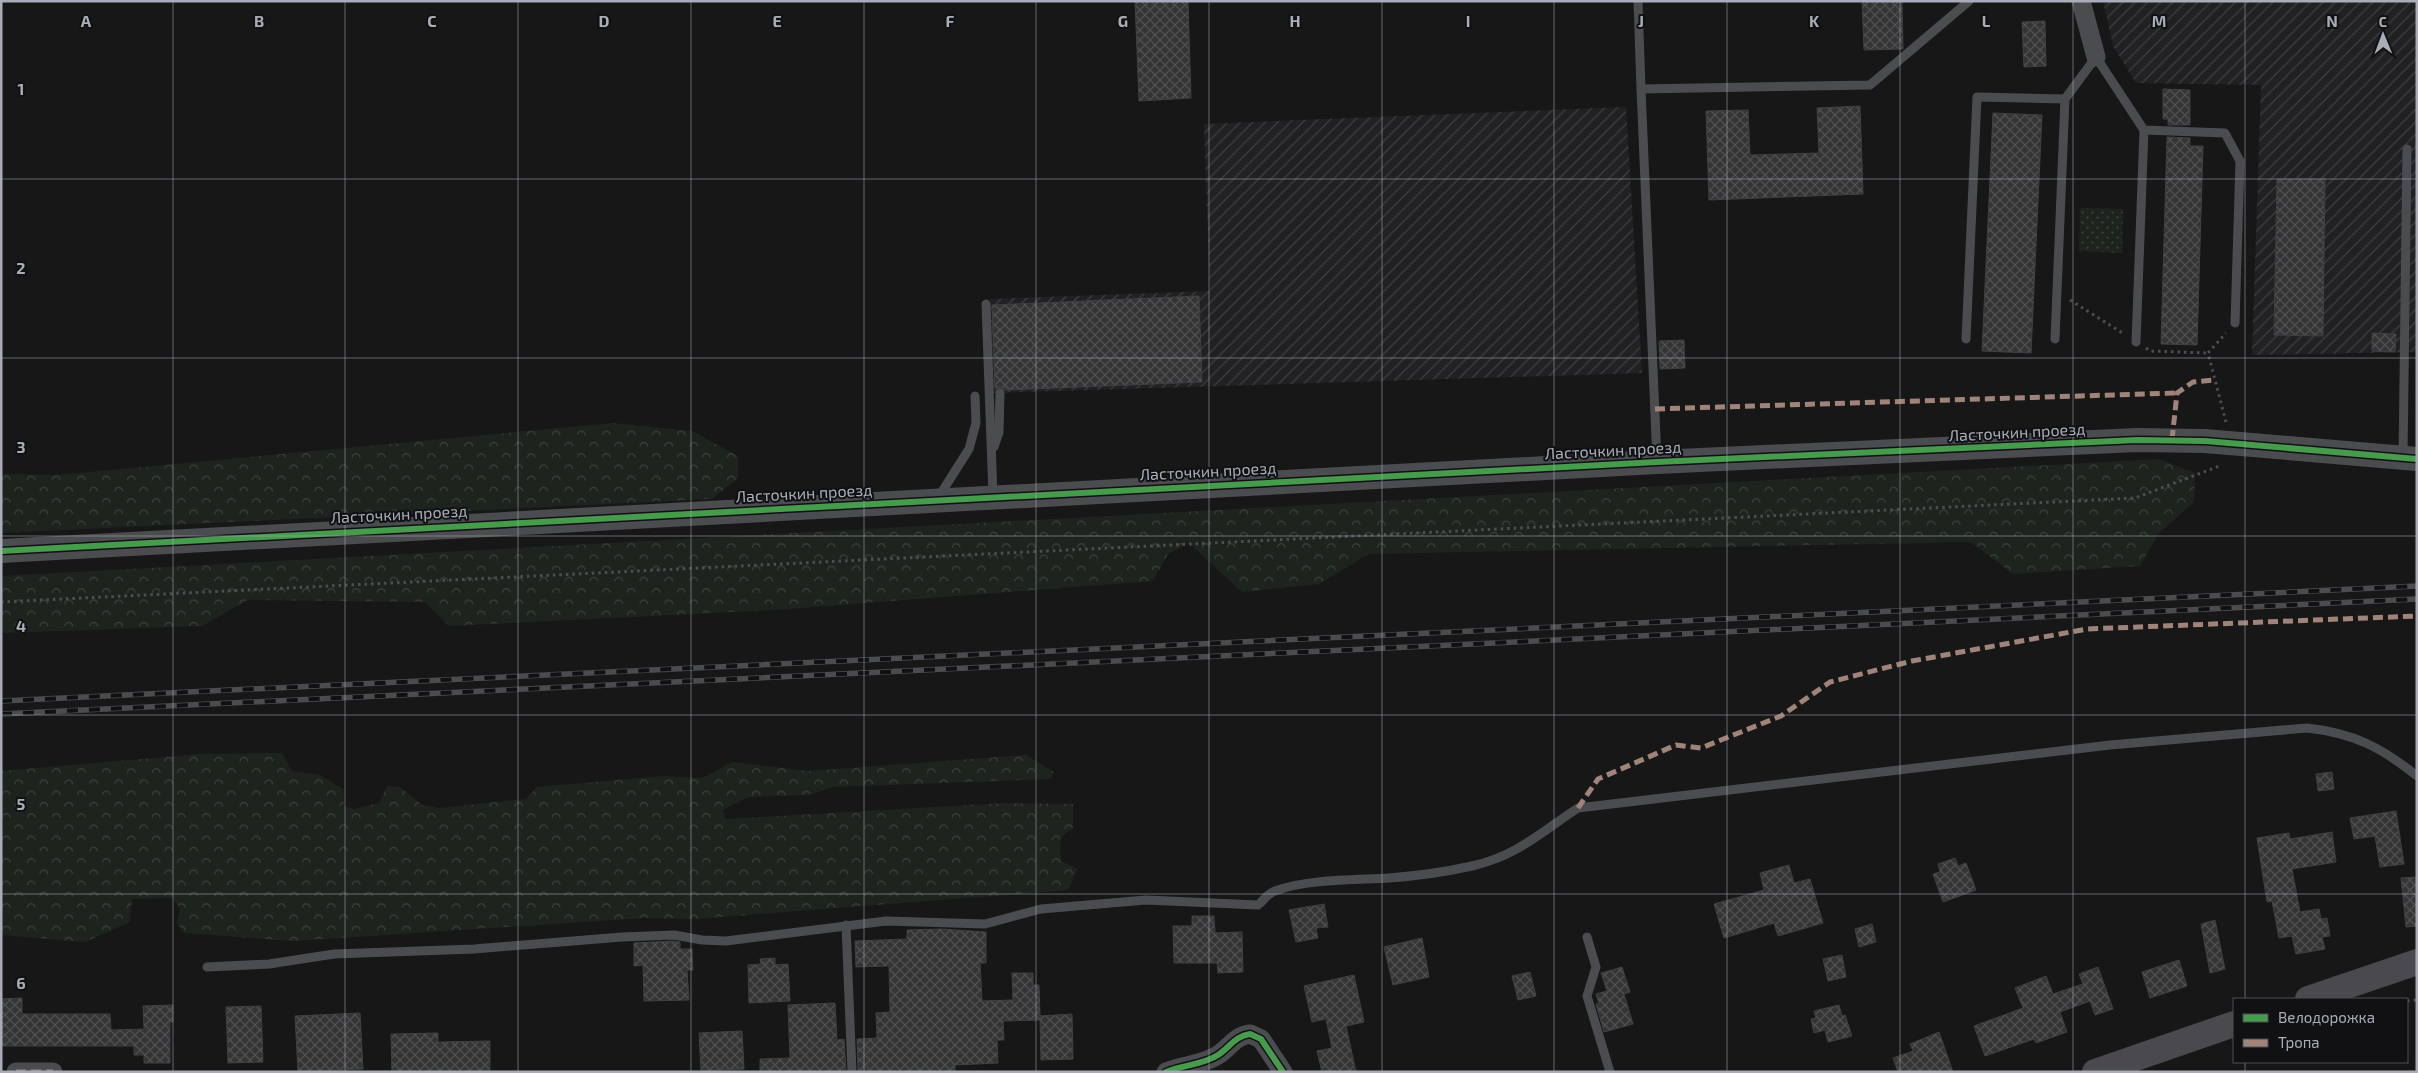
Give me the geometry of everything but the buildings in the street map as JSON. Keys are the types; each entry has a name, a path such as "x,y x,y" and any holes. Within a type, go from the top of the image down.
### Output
{"main road":[{"path":"2311,998 2417,962"},
{"path":"2095,1072 2233,1024"}],"street":[{"path":"2081,1 2096,57"},
{"name":"Ласточкин проезд","path":"1,551 994,496 1657,462 2137,440 2228,453 2410,459"},
{"path":"1166,1072 1211,1059 1223,1051 1233,1040 1250,1034 1260,1039 1283,1072"},
{"path":"16,1072 54,1072"}],"lane":[{"path":"1638,1 1657,462"},
{"path":"1641,89 1870,85 1969,1"},
{"path":"2055,339 2065,100 2096,57 2144,130 2136,342"},
{"path":"1966,339 1977,96 2065,100"},
{"path":"2144,130 2226,133 2240,161 2235,323"},
{"path":"2407,149 2410,459"},
{"path":"986,304 994,496"},
{"path":"992,452 999,432 1000,393"},
{"path":"936,500 969,449 976,423 975,396"},
{"path":"208,967 269,964 334,954 474,950 622,937 674,935 702,940 726,941 886,920 985,924 1041,909 1146,900 1258,906 1272,892 1287,887 1429,873 1480,864 1502,857 1539,837 1578,808 2110,746 2307,728 2337,731 2367,743 2395,759 2417,776"},
{"path":"846,925 852,1072"},
{"path":"1587,937 1596,967 1587,996 1610,1072"}],"path":[{"path":"1,602 2135,498 2228,453 2208,353 2235,323"}],"shaded area":[{"path":"2103,1 2417,1 2417,352 2252,355 2261,85 2136,83 2113,46"},
{"path":"1626,107 1642,373 992,393 990,299 1210,291 1204,124"}],"green space":[{"path":"2080,208 2123,209 2122,253 2079,251"},
{"path":"613,423 692,431 738,456 738,478 712,499 1,533 1,474 57,475"},
{"path":"2159,459 2195,473 2194,502 2159,533 2140,566 2013,574 1971,542 1369,554 1319,584 1242,592 1189,543 1168,554 1153,581 774,610 449,626 425,602 248,600 202,626 1,633 1,576"},
{"path":"282,753 292,771 320,775 343,789 344,806 354,809 379,803 387,786 400,787 422,805 440,808 525,799 537,787 664,776 702,778 732,762 809,771 1026,755 1054,772 1051,779 833,787 808,795 749,797 723,810 725,819 1005,803 1073,804 1073,828 1060,838 1061,861 1078,869 1068,890 696,919 645,918 293,941 184,933 177,923 180,909 173,898 132,899 130,922 85,942 1,935 1,771 200,754"}],"railway":[{"path":"1,701 2417,586"},
{"path":"1,714 2417,599"}],"marked path":[{"path":"2172,440 2177,393 2193,382 2215,380"},
{"path":"1655,409 2177,393"},
{"path":"1578,808 1598,779 1676,745 1701,748 1781,716 1830,682 1912,661 2087,629 2417,616"},
{"path":"16,1072 53,1072"}],"cycle path":[{"path":"1,551 1657,462 2137,440 2205,441 2417,459"},
{"path":"1166,1072 1212,1058 1222,1052 1236,1039 1250,1034 1261,1039 1283,1072"}]}
